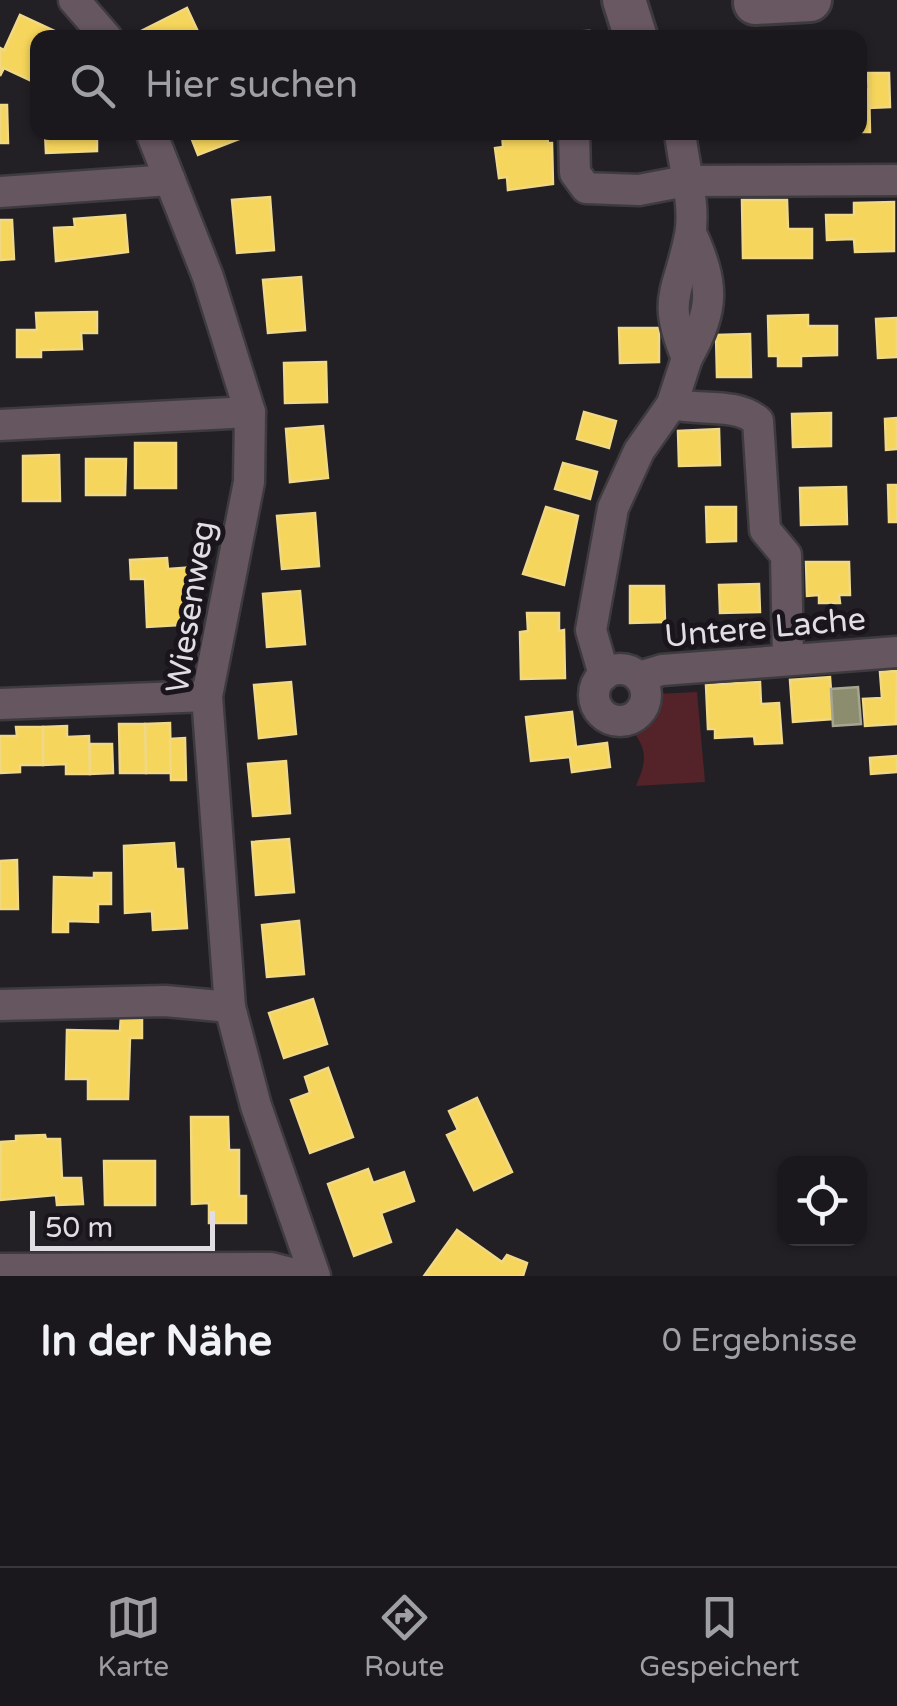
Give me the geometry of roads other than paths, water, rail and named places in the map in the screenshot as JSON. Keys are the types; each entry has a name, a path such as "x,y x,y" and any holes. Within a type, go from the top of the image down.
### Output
{"street":[{"path":"74,0 100,30"},
{"path":"624,0 633,30"},
{"path":"751,14 810,0"},
{"name":"Wiesenweg","path":"154,140 208,276 250,412 249,482 207,696 230,1007 256,1106 315,1276"},
{"path":"574,140 575,173 586,188 638,190 686,181 897,180"},
{"name":"Untere Lache","path":"604,675 590,630 612,508 639,451 672,404 687,358 675,330 671,302 691,233 681,140"},
{"path":"0,192 170,180"},
{"path":"672,404 694,410 744,410 758,421 765,530 786,556 788,660"},
{"path":"0,425 250,412"},
{"name":"Untere Lache","path":"639,678 662,670 897,652"},
{"name":"Untere Lache","path":"618,669 639,678 646,692 642,709 621,721 606,716 596,704 596,688 604,675 618,669"},
{"path":"0,704 207,696"},
{"path":"0,1005 165,1001 230,1007"},
{"path":"0,1269 271,1268 302,1276"}]}
